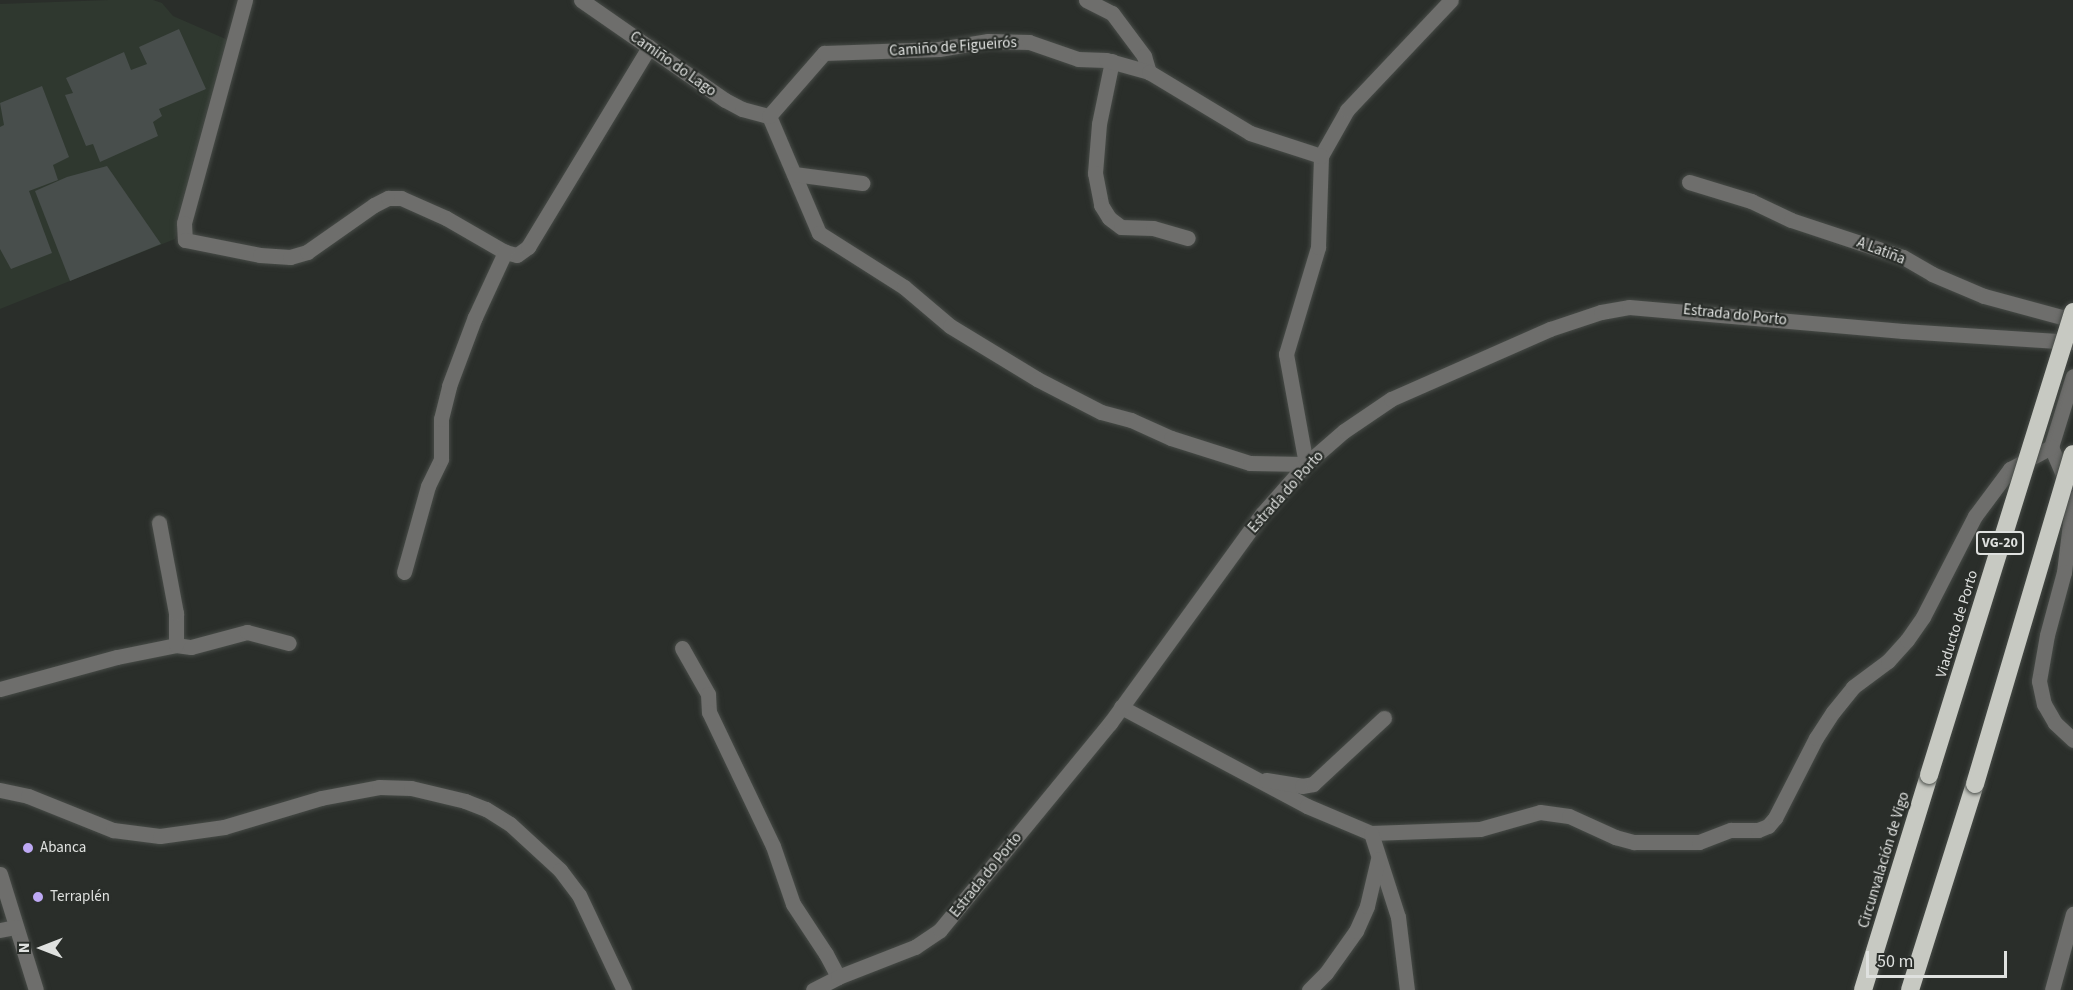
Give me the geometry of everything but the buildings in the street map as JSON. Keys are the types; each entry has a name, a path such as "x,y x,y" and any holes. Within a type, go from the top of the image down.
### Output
{"highway":[{"name":"Viaducto de Porto","path":"1929,775 2073,312"},
{"name":"VG-20","path":"1910,990 1975,784 2073,454"},
{"name":"Circunvalación de Vigo","path":"1863,990 1929,775"}],"street":[{"path":"244,0 184,224 185,240 260,255 290,257 307,252 374,205 388,198 401,198 446,218 505,252 517,255 528,247 649,46"},
{"name":"Camiño do Lago","path":"581,0 725,100 742,110 769,116"},
{"path":"1086,0 1112,13 1144,56 1149,72"},
{"path":"769,116 819,232 904,287 950,326 1037,379 1101,412 1131,420 1171,438 1250,463 1306,464 1286,354 1318,247 1321,156 1347,110 1451,0"},
{"name":"Camiño de Figueirós","path":"769,116 824,53 939,49 988,41 1029,42 1078,59 1112,61 1149,72 1250,133 1321,156"},
{"path":"1112,61 1099,124 1095,173 1101,205 1109,218 1121,227 1153,228 1188,238"},
{"path":"794,174 862,183"},
{"name":"A Latiña","path":"1689,182 1751,201 1791,220 1903,257 1932,274 1984,296 2073,321"},
{"path":"404,572 428,486 441,459 441,419 449,386 475,318 505,252"},
{"name":"Estrada do Porto","path":"813,990 838,977 915,947 940,930 1121,707 1262,514 1306,464 1351,425 1391,399 1550,329 1614,309 1666,308 1777,320 2073,342"},
{"path":"2073,376 2051,447 2073,498 2064,572 2047,635 2038,681 2044,704 2055,723 2073,740"},
{"path":"1121,707 1307,806 1371,833 1480,829 1540,812 1569,816 1615,837 1635,842 1699,842 1731,830 1758,830 1768,826 1775,818 1816,738 1833,712 1853,687 1888,661 1923,616 1975,516 2010,469 2051,447"},
{"path":"159,523 176,613 176,645"},
{"path":"0,689 117,657 176,645 191,647 247,632 289,642"},
{"path":"682,648 708,694 710,712 773,846 793,904 826,954 838,977"},
{"path":"1257,779 1302,786 1313,784 1384,718"},
{"path":"0,790 28,796 113,830 160,836 224,827 321,798 379,787 411,788 465,801 486,809 510,824 560,870 579,896 624,990"},
{"path":"1371,833 1398,917 1407,990"},
{"path":"1309,990 1323,984 1356,931 1367,906 1378,859"},
{"path":"0,874 36,990"},
{"path":"2052,990 2073,914"},
{"path":"0,930 16,927"}],"shaded area":[{"path":"153,0 162,3 173,16 228,40 175,239 0,309 0,4"}],"place":[{"name":"Abanca","path":"28,848"},
{"name":"Terraplén","path":"38,897"}]}
